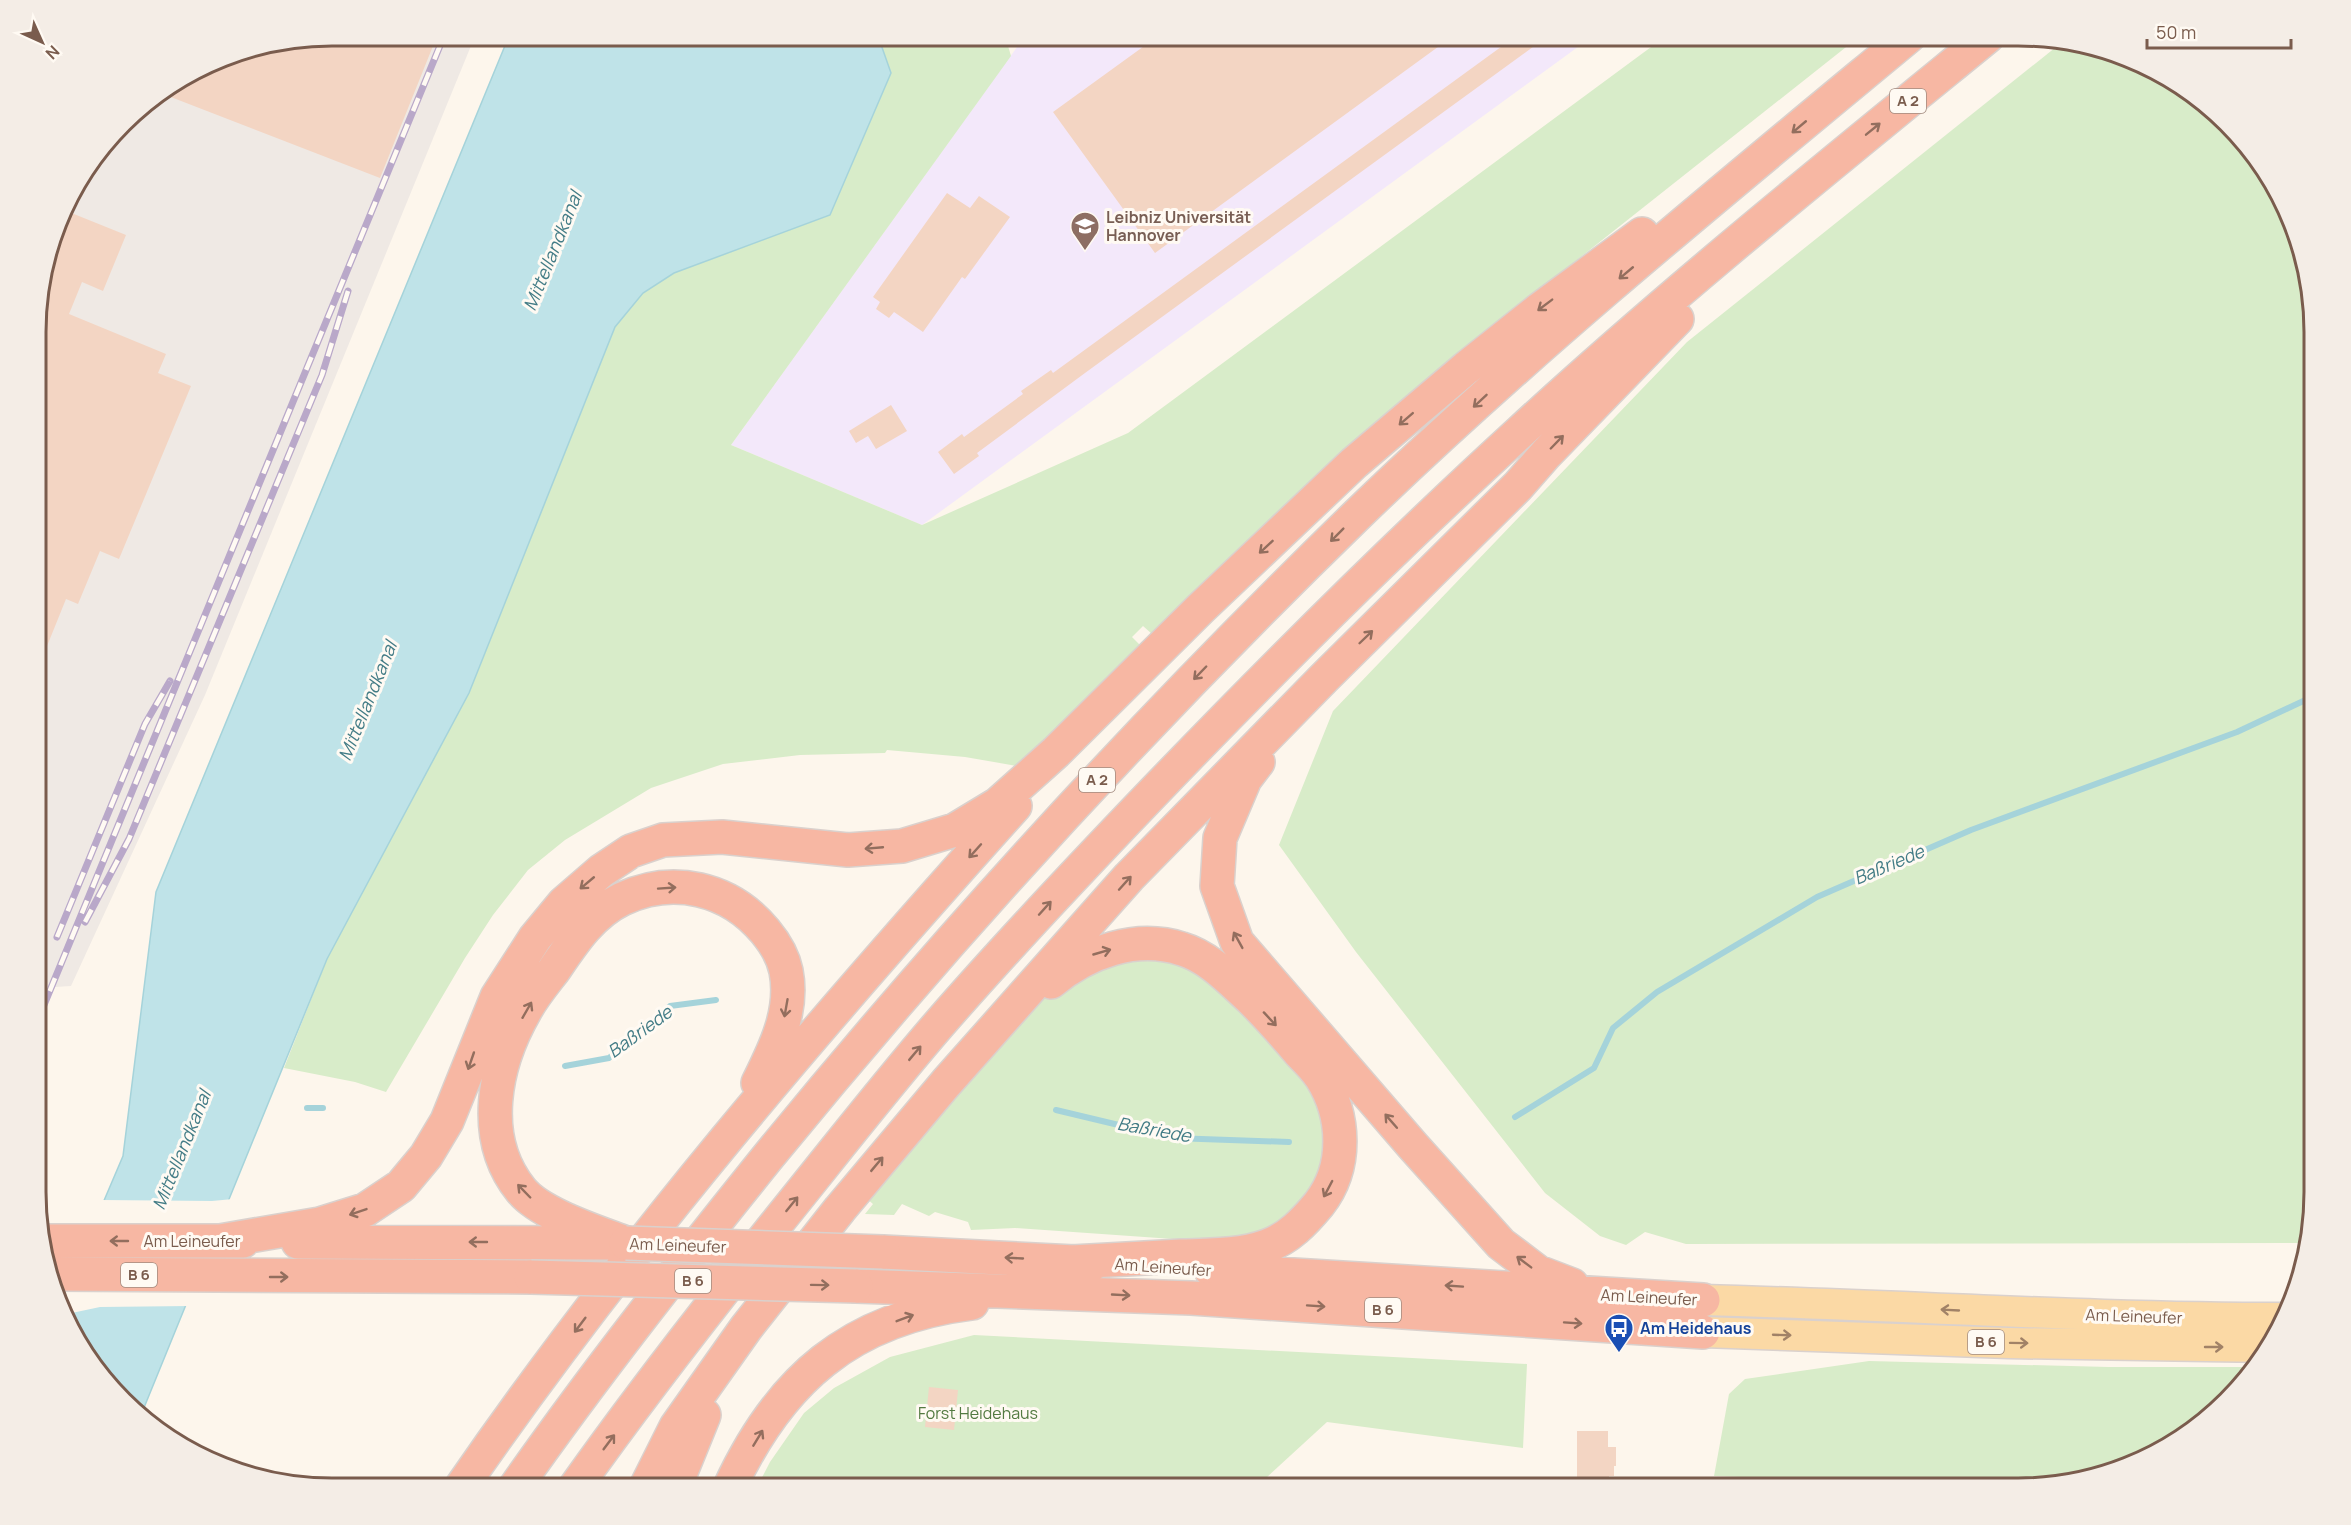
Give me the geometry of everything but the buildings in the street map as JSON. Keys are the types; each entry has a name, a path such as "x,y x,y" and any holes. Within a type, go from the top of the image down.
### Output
{"highway":[{"name":"A 2","path":"522,1478 676,1270 827,1084 1044,836 1234,638 1359,513 1490,392 1767,154 1897,46"},
{"name":"A 2","path":"582,1478 721,1293 940,1023 1081,868 1271,669 1405,538 1638,327 1828,166 1976,46"},
{"path":"466,1478 580,1324 694,1179 907,926 1113,698 1200,609 1337,479 1466,368 1540,309 1633,240 1767,154"},
{"path":"650,1478 676,1427 746,1328 840,1209 946,1083 1129,877 1324,678 1510,494 1546,454 1828,166"},
{"path":"1324,678 1245,779 1221,838 1217,886 1237,942 1501,1244 1538,1272 1596,1295"},
{"path":"230,1240 338,1219 365,1210 401,1186 426,1156 447,1121 497,998 535,938 564,903 601,872 631,851 663,840 722,837 848,850 902,846 955,830 998,804 1113,698"},
{"path":"565,1232 546,1209 523,1192 507,1167 498,1142 495,1117 502,1062 525,1011 593,918 621,899 650,889 676,887 700,890 728,899 746,911 777,946 786,970 788,993 780,1040 757,1085 694,1179"},
{"path":"946,1083 1024,1005 1060,975 1093,954 1131,945 1158,944 1182,949 1202,958 1223,973 1268,1015 1321,1076 1339,1117 1340,1145 1337,1173 1324,1197 1305,1221 1286,1237 1267,1246 1238,1254 1072,1262"},
{"name":"Am Leineufer","path":"57,1241 230,1240 565,1232 626,1244 883,1252 1703,1300"},
{"name":"Am Leineufer","path":"61,1282 220,1276 531,1277 1063,1292 1263,1302 1702,1332"},
{"path":"735,1478 772,1413 803,1377 835,1351 876,1329 918,1313 958,1305 1063,1292"},
{"path":"678,1478 700,1424 746,1328"}],"main road":[{"name":"Am Leineufer","path":"1703,1300 2020,1313 2275,1318"},
{"name":"Am Leineufer","path":"1702,1332 2009,1343 2259,1347"}],"shaded area":[{"path":"471,46 205,695 71,986 46,988 46,333 52,277 68,223 95,174 130,130 174,95 223,68 259,56 314,47"},
{"name":"Leibniz Universität Hannover","path":"1018,46 1579,46 922,525 731,445"}],"green space":[{"path":"882,46 1008,46 1011,56 731,445 922,525 1128,433 1652,46 1847,46 1491,328 1152,634 1143,626 1132,637 1141,646 1023,767 965,757 887,750 885,753 800,755 723,764 651,788 565,840 528,870 493,915 465,958 386,1092 355,1082 284,1068 327,959 469,693 615,327 643,293 674,273 830,215 891,73"},
{"path":"2054,49 2092,56 2128,68 2161,85 2192,106 2221,130 2256,174 2283,223 2295,259 2304,314 2304,1211 2300,1243 1686,1244 1645,1232 1626,1245 1600,1236 1545,1193 1356,952 1279,845 1333,711 1687,342"},
{"path":"1169,956 1219,983 1306,1075 1324,1119 1325,1154 1316,1181 1301,1204 1264,1231 1216,1242 1015,1228 971,1230 968,1222 935,1212 929,1216 902,1204 894,1215 865,1214 873,1204 866,1198 1045,994 1096,961"},
{"name":"Forst Heidehaus","path":"974,1335 1527,1364 1523,1448 1327,1422 1266,1478 762,1478 804,1413 834,1388 890,1357"},
{"path":"1869,1361 2109,1367 2244,1367 2221,1395 2207,1407 2177,1430 2145,1449 2092,1469 2037,1478 1714,1476 1729,1394 1745,1379"}],"water":[{"name":"Mittellandkanal","path":"505,46 882,46 891,73 830,215 674,273 643,293 615,327 469,693 327,959 144,1407 130,1395 95,1351 76,1319 65,1292 123,1156 156,892"}],"pier":[{"path":"233,1199 189,1306 100,1307 73,1313 63,1288 101,1200 212,1201"}],"waterway":[{"name":"Baßriede","path":"1515,1117 1594,1068 1613,1028 1657,992 1817,897 1971,830 2237,732 2304,701"},
{"name":"Baßriede","path":"565,1066 609,1058 670,1006 716,1000"},
{"name":"Baßriede","path":"307,1108 323,1108"},
{"name":"Baßriede","path":"1056,1110 1173,1138 1289,1142"}],"railway":[{"path":"46,1000 440,46"},
{"path":"85,922 129,839 322,375 348,291"},
{"path":"57,937 145,724 170,681"}],"place":[{"name":"Leibniz Universität Hannover","path":"1085,252"},
{"name":"Am Heidehaus","path":"1619,1354"}]}
